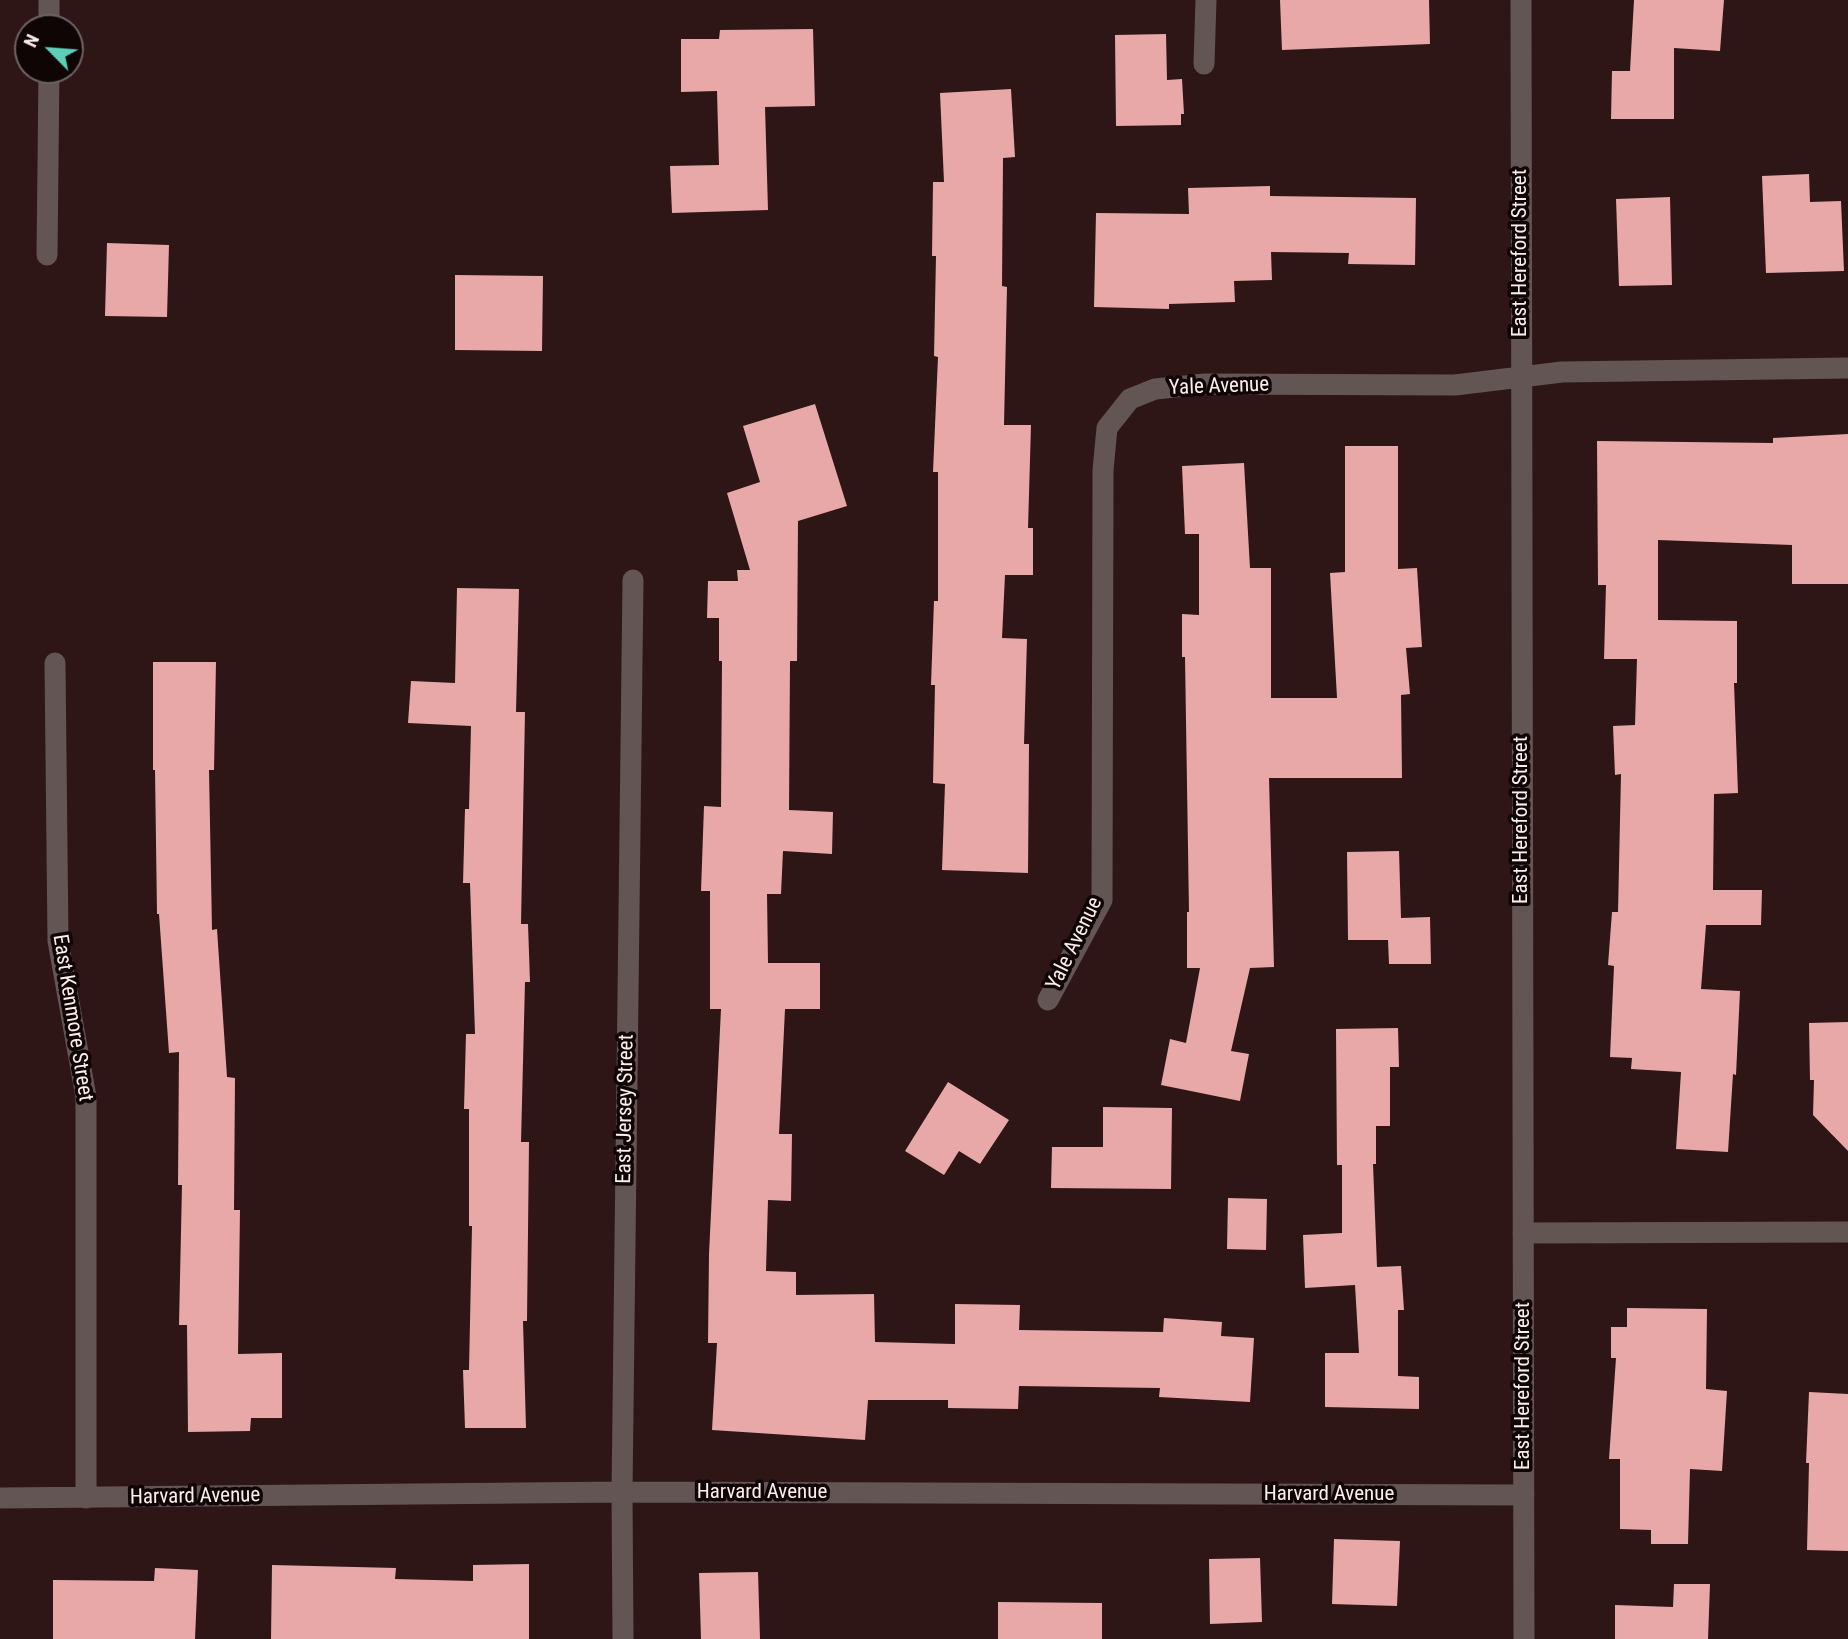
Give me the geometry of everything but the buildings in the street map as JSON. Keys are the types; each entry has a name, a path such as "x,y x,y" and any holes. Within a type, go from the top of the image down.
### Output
{"street":[{"path":"1204,64 1206,0"},
{"name":"East Hereford Street","path":"1521,0 1524,1639"},
{"path":"47,255 49,84"},
{"name":"Yale Avenue","path":"1048,1000 1101,900 1103,470 1107,428 1130,399 1155,389 1205,384 1455,385 1562,372 1848,368"},
{"name":"East Jersey Street","path":"622,1639 633,580"},
{"name":"East Kenmore Street","path":"55,663 58,941 86,1097 86,1498"},
{"path":"1523,1233 1848,1232"},
{"name":"Harvard Avenue","path":"0,1498 622,1492 1524,1495"}]}
